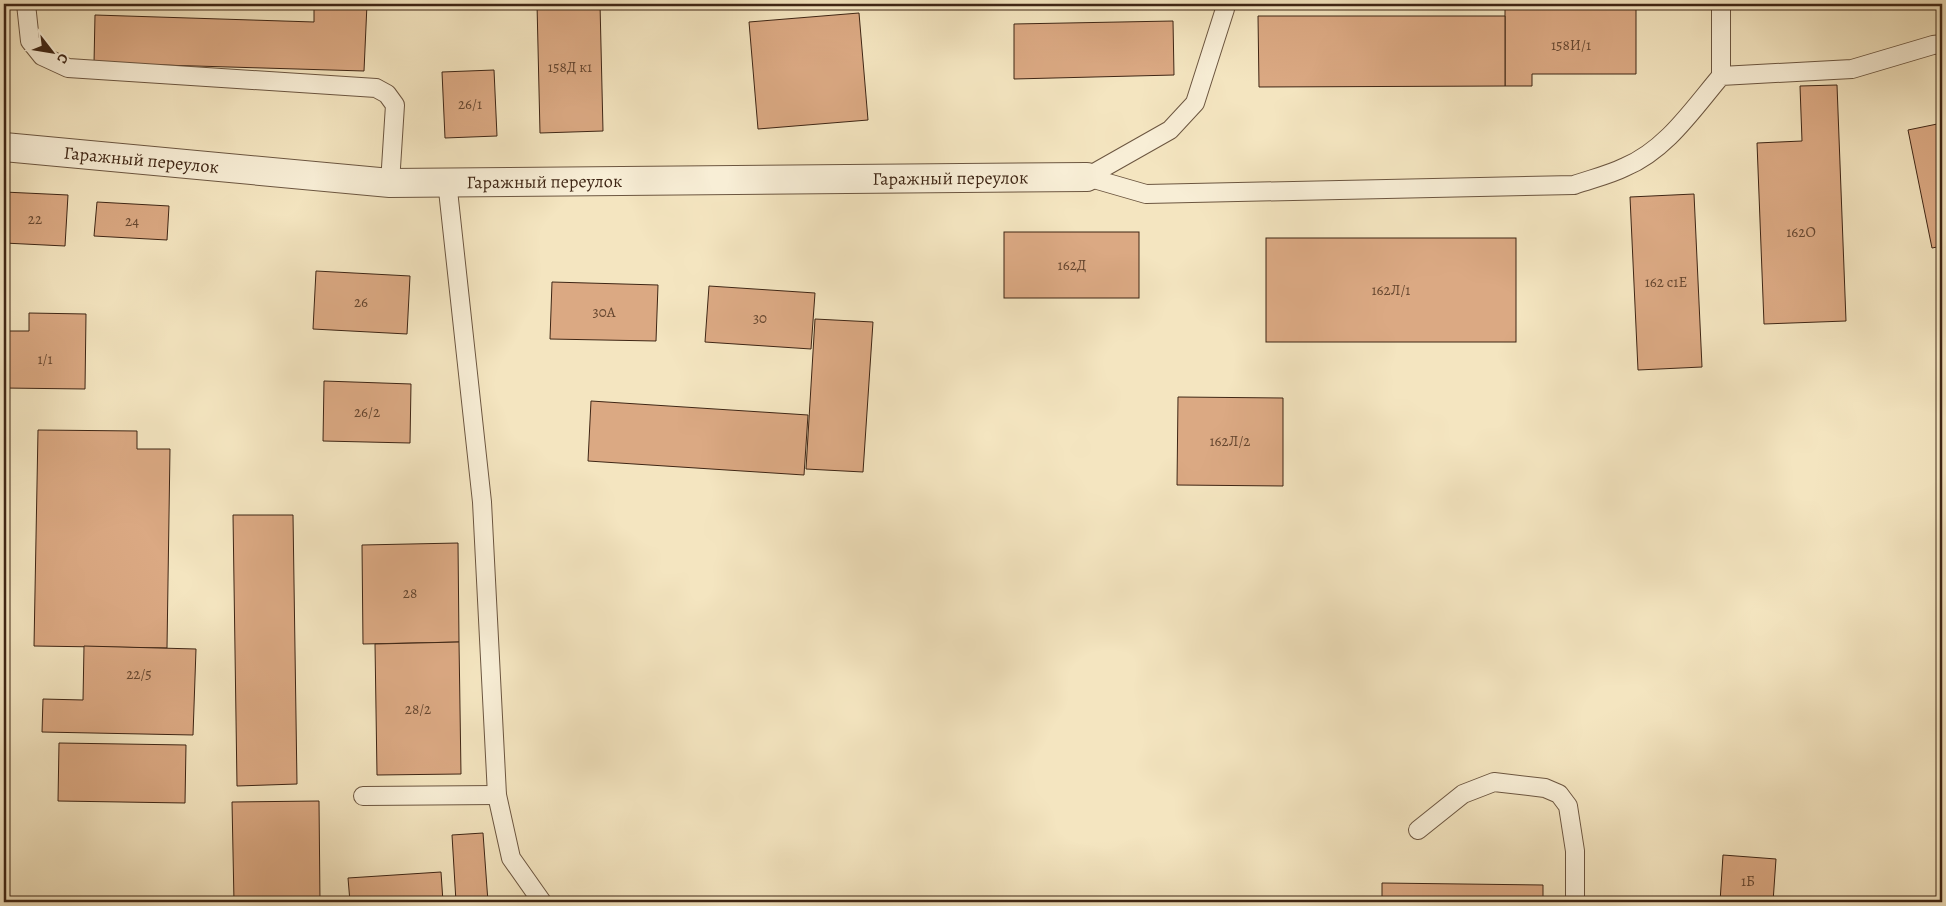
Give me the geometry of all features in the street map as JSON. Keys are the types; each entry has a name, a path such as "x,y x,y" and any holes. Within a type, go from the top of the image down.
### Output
{"street":[{"name":"Гаражный переулок","path":"4,147 390,183 1087,177"}],"lane":[{"path":"26,4 30,42 42,56 68,68 376,88 388,94 395,105 390,183"},
{"path":"1087,177 1146,194 1574,185 1627,167 1655,149 1679,126 1720,76 1721,4"},
{"path":"1087,177 1170,130 1195,103 1226,9"},
{"path":"1720,76 1852,69 1942,44"},
{"path":"447,182 482,502 497,795 512,858 542,902"},
{"path":"1418,830 1463,794 1494,782 1545,788 1560,794 1568,806 1575,851 1575,902"},
{"path":"364,796 497,795"}],"building":[{"path":"314,4 367,4 364,71 94,63 95,15 314,22"},
{"path":"537,4 600,4 603,131 540,133"},
{"path":"1505,4 1636,4 1636,74 1532,74 1532,86 1505,86"},
{"path":"859,13 868,120 758,129 749,22"},
{"path":"1258,16 1505,16 1505,86 1259,87"},
{"path":"1173,21 1174,75 1014,79 1014,24"},
{"path":"494,70 497,136 445,138 442,72"},
{"path":"1837,85 1846,321 1764,324 1757,143 1802,141 1800,86"},
{"path":"1942,123 1942,246 1932,248 1908,130"},
{"path":"4,192 68,195 65,246 4,243"},
{"path":"1694,194 1702,367 1638,370 1630,197"},
{"path":"97,202 169,206 167,240 94,236"},
{"path":"1004,232 1139,232 1139,298 1004,298"},
{"path":"1266,238 1516,238 1516,342 1266,342"},
{"path":"316,271 410,276 407,334 313,329"},
{"path":"552,282 658,285 656,341 550,339"},
{"path":"709,286 815,293 811,349 705,342"},
{"path":"29,313 86,314 85,389 4,388 4,331 29,331"},
{"path":"815,319 873,322 863,472 806,469"},
{"path":"324,381 411,384 410,443 323,441"},
{"path":"1178,397 1283,398 1283,486 1177,485"},
{"path":"591,401 808,415 804,475 588,461"},
{"path":"38,430 137,431 137,449 170,449 167,648 34,646"},
{"path":"233,515 293,515 297,784 237,786"},
{"path":"458,543 459,642 363,644 362,545"},
{"path":"459,642 461,774 377,775 375,644"},
{"path":"84,646 196,649 193,735 42,732 43,699 83,700"},
{"path":"59,743 186,745 185,803 58,801"},
{"path":"319,801 320,902 234,902 232,802"},
{"path":"483,833 488,902 456,902 452,835"},
{"path":"1723,855 1776,859 1773,902 1720,902"},
{"path":"441,872 443,902 350,902 348,878"},
{"path":"1382,883 1543,885 1543,902 1382,902"}]}
